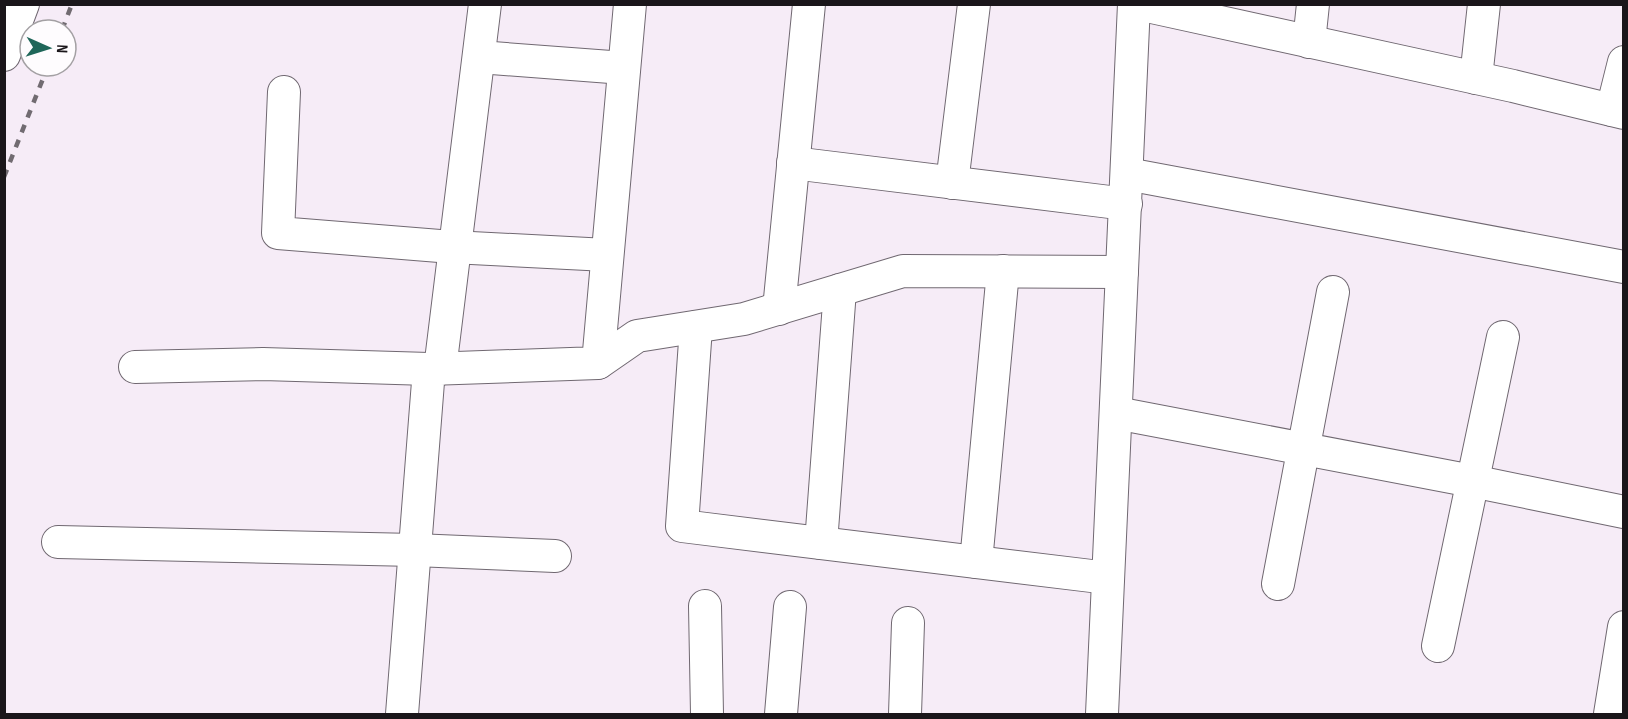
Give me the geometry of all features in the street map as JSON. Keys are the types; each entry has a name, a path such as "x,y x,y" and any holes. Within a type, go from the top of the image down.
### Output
{"street":[{"path":"4,55 22,4"},
{"path":"402,714 415,550 435,369 455,247 485,4"},
{"path":"598,363 630,4"},
{"path":"779,309 809,4"},
{"path":"952,183 974,4"},
{"path":"1102,714 1136,4 1618,111 1623,62"},
{"path":"1309,42 1313,4"},
{"path":"1476,78 1484,4"},
{"path":"479,57 624,68"},
{"path":"284,93 278,233 455,247 607,255"},
{"path":"793,163 952,183 1126,189 1623,267"},
{"path":"976,562 1003,271"},
{"path":"135,367 263,364 435,369 598,363 637,336 744,319 903,272 1122,272"},
{"path":"821,543 840,290"},
{"path":"1278,584 1333,292"},
{"path":"696,327 682,526 1108,578"},
{"path":"1438,646 1503,337"},
{"path":"1116,413 1623,512"},
{"path":"58,542 415,550 555,556"},
{"path":"705,606 707,714"},
{"path":"781,714 790,607"},
{"path":"905,714 908,623"},
{"path":"1610,714 1623,627"}],"railway":[{"path":"67,18 72,4"},
{"path":"4,177 43,78"}]}
